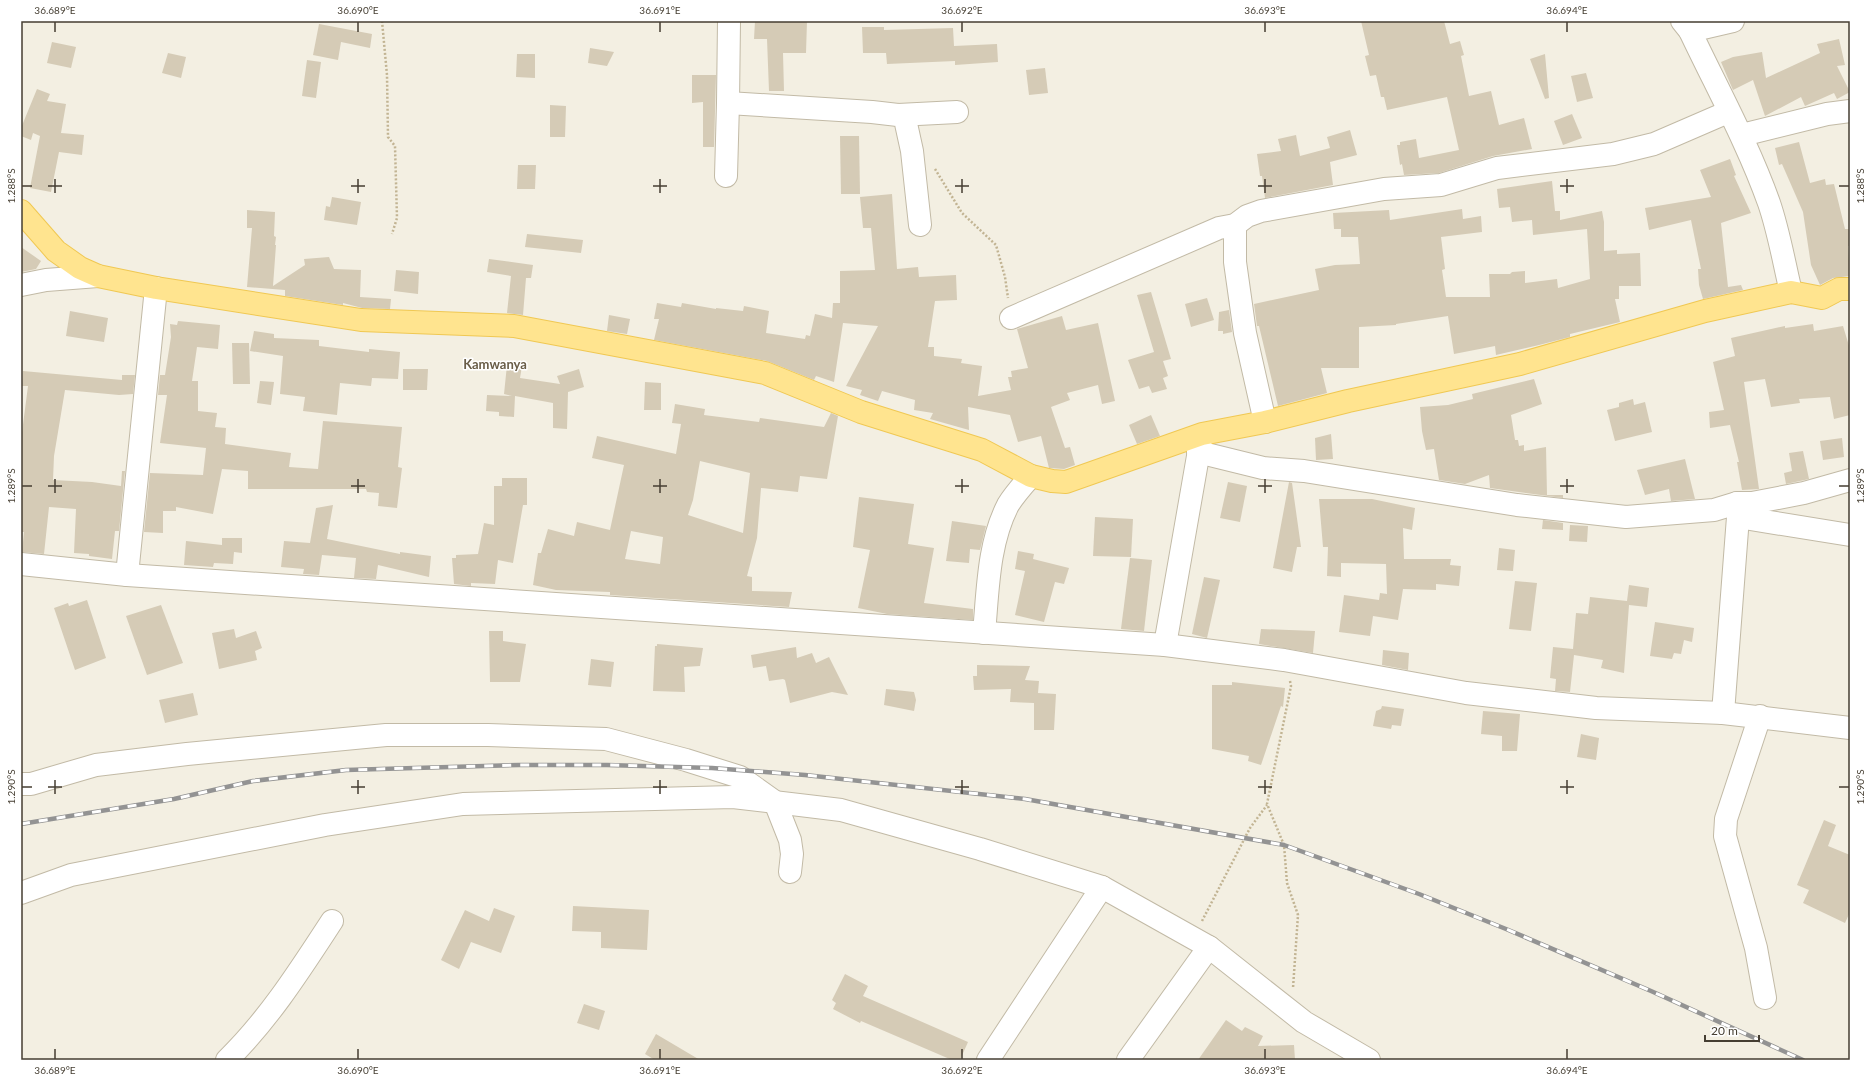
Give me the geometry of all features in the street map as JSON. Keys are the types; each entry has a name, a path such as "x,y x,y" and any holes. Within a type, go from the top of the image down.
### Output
{"main road":[{"path":"21,211 56,251 80,268 98,276 156,288 361,320 514,326 765,373 861,412 982,450 1031,476 1052,481 1066,482 1200,443 1265,422 1356,400 1520,364 1705,311 1792,292 1822,298 1839,289 1850,289"}],"street":[{"path":"726,176 729,21"},
{"path":"1733,21 1686,26 1728,112 1742,135 1769,205 1792,292"},
{"path":"728,103 898,115 957,112"},
{"path":"1742,135 1826,114 1850,111"},
{"path":"1010,318 1219,228 1235,225 1247,216 1261,211 1384,189 1441,185 1497,168 1613,154 1654,144 1728,112"},
{"path":"898,115 905,119 907,124 920,225"},
{"path":"1235,225 1235,262 1244,325 1265,422"},
{"path":"21,285 46,280 98,276"},
{"path":"127,575 156,288"},
{"path":"1165,645 1200,443 1263,468 1304,471 1517,505 1626,517 1737,510 1850,534"},
{"path":"984,633 992,553 999,525 1009,504 1031,476"},
{"path":"1737,510 1752,503 1804,493 1850,480"},
{"path":"1722,713 1737,510"},
{"path":"21,564 127,575 1165,645 1284,660 1466,692 1596,708 1722,713 1760,716 1850,728"},
{"path":"1760,716 1726,819 1725,836 1756,948 1765,998"},
{"path":"21,784 31,784 96,765 187,754 386,735 488,735 606,739 649,749 740,777 775,802 790,840 792,854 790,872"},
{"path":"21,893 71,875 326,825 463,804 733,797 841,810 980,849 1102,888 1201,942 1304,1022 1368,1060"},
{"path":"988,1060 1102,888"},
{"path":"227,1060 246,1041 292,984 332,921"},
{"path":"1128,1060 1201,942"}],"path":[{"path":"382,21 386,75 388,137 395,146 397,218 392,234"},
{"path":"934,168 962,212 996,245 1005,277 1010,318"},
{"path":"1201,942 1250,828 1267,804 1291,686 1284,660"},
{"path":"1267,804 1284,845 1288,883 1298,914 1291,1012"}],"building":[{"path":"755,21 807,21 806,53 783,53 784,91 769,91 767,39 754,39"},
{"path":"1361,21 1444,21 1450,44 1460,41 1464,55 1461,56 1469,96 1491,91 1499,125 1524,118 1532,149 1493,156 1439,173 1404,175 1402,164 1400,165 1397,145 1400,145 1400,142 1416,139 1419,158 1459,150 1447,97 1387,110 1384,97 1381,97 1376,75 1370,76 1365,56 1369,55"},
{"path":"319,24 372,34 370,48 341,42 338,60 313,55"},
{"path":"862,27 884,27 884,30 953,28 954,46 997,44 998,62 955,65 955,61 887,64 886,53 863,53"},
{"path":"1839,39 1845,65 1837,66 1850,92 1837,99 1834,93 1805,106 1801,97 1765,116 1753,80 1733,90 1721,62 1733,57 1762,52 1766,78 1820,53 1817,44"},
{"path":"52,42 76,47 71,68 47,63"},
{"path":"590,48 614,52 607,66 588,63"},
{"path":"168,53 186,57 181,78 162,73"},
{"path":"517,54 535,54 535,78 516,77"},
{"path":"1545,54 1549,98 1545,99 1530,59"},
{"path":"307,60 321,62 316,98 302,96"},
{"path":"1045,68 1048,93 1029,95 1026,70"},
{"path":"1586,73 1593,98 1577,102 1571,76"},
{"path":"692,75 716,75 714,147 703,147 703,102 692,103"},
{"path":"37,89 50,94 47,101 66,104 61,133 84,135 82,155 59,152 51,192 30,188 40,136 33,133 31,140 21,136 21,128"},
{"path":"550,105 566,106 565,137 550,137"},
{"path":"1572,114 1582,138 1563,145 1554,121"},
{"path":"1350,130 1357,155 1330,162 1333,185 1265,198 1257,154 1281,151 1278,139 1296,135 1300,156 1330,148 1327,137"},
{"path":"840,136 859,136 860,194 841,194"},
{"path":"1799,142 1810,183 1825,179 1826,185 1834,184 1845,229 1850,229 1850,246 1848,246 1850,276 1833,278 1820,285 1811,265 1803,212 1782,164 1779,165 1775,148"},
{"path":"1730,159 1736,175 1734,176 1751,213 1721,223 1728,287 1741,285 1743,290 1703,299 1699,285 1698,269 1701,269 1691,220 1649,230 1645,208 1711,197 1700,170"},
{"path":"518,165 536,165 535,189 517,189"},
{"path":"1552,181 1555,211 1560,211 1560,220 1602,211 1604,222 1604,251 1617,250 1617,254 1640,253 1641,286 1619,286 1619,299 1615,299 1620,322 1570,334 1570,337 1496,355 1495,346 1454,354 1448,316 1396,325 1359,327 1359,368 1321,368 1327,393 1278,406 1259,326 1257,326 1254,304 1319,290 1315,269 1335,265 1360,264 1358,237 1341,237 1341,229 1334,229 1333,213 1389,210 1390,220 1462,209 1463,219 1481,216 1482,232 1441,237 1445,269 1442,270 1446,297 1490,297 1489,274 1510,274 1512,272 1525,271 1525,283 1557,279 1558,288 1590,279 1587,229 1533,235 1532,220 1512,222 1510,207 1499,208 1497,189"},
{"path":"892,194 897,269 918,267 919,277 956,275 957,300 935,301 928,347 934,347 934,356 962,359 961,363 982,366 978,396 1011,390 1008,377 1012,377 1011,371 1028,368 1017,329 1062,316 1066,330 1098,323 1115,401 1102,404 1098,385 1067,393 1070,400 1051,407 1065,448 1070,447 1075,465 1064,469 1049,468 1041,436 1018,442 1010,415 968,407 969,430 930,419 933,413 914,410 915,400 882,391 878,401 860,395 862,390 846,386 878,326 843,323 834,382 816,376 814,380 767,361 654,340 659,319 654,319 657,303 681,307 682,303 716,309 743,311 744,306 769,311 766,333 805,339 806,335 810,336 815,314 832,318 833,303 840,303 840,271 875,270 871,228 863,228 860,197"},
{"path":"332,197 361,202 357,225 324,220 326,206 330,207"},
{"path":"247,210 275,212 274,236 276,237 276,245 273,286 305,265 304,259 329,257 334,269 361,270 360,297 391,299 390,309 362,308 343,303 343,305 285,296 285,290 247,287 252,228 247,228"},
{"path":"527,234 583,240 581,253 525,247"},
{"path":"21,247 41,261 36,269 21,272"},
{"path":"489,259 533,265 531,278 526,278 523,315 507,313 511,276 487,272"},
{"path":"396,270 419,272 418,294 394,291"},
{"path":"1151,292 1171,359 1163,361 1168,376 1163,378 1167,389 1152,393 1149,386 1139,389 1128,360 1154,352 1137,295"},
{"path":"1207,298 1214,320 1191,327 1185,304"},
{"path":"1229,310 1232,332 1223,334 1223,331 1218,331 1219,312"},
{"path":"70,311 108,318 104,342 66,336"},
{"path":"609,315 630,319 627,334 607,331"},
{"path":"178,321 220,325 218,349 197,347 192,381 198,381 198,411 217,413 215,427 226,428 225,444 291,453 289,467 318,469 323,421 402,427 398,467 402,468 397,508 378,506 379,493 367,492 366,489 248,489 248,471 222,469 213,514 176,507 176,511 163,511 163,533 144,532 150,473 203,475 206,448 160,443 167,395 158,395 160,375 165,375 171,337 170,324 177,325"},
{"path":"1813,324 1814,331 1843,326 1850,349 1850,415 1834,419 1830,397 1799,399 1800,403 1771,407 1765,379 1744,382 1759,489 1742,490 1737,462 1739,462 1730,425 1710,428 1709,412 1724,410 1713,362 1735,356 1731,338 1785,326 1785,328"},
{"path":"254,331 274,334 274,338 319,340 319,346 369,352 369,349 400,352 398,379 372,378 371,386 340,383 337,415 303,411 305,397 280,394 283,356 250,351"},
{"path":"232,343 249,343 250,384 233,384"},
{"path":"507,365 522,366 520,378 560,384 557,376 579,369 584,387 568,392 567,429 553,428 553,403 515,396 514,417 499,416 499,412 486,411 487,395 512,396 504,394"},
{"path":"403,369 428,369 427,390 403,390"},
{"path":"23,371 122,380 122,375 135,375 133,394 119,395 65,390 54,456 53,480 92,482 121,486 122,471 125,471 119,531 115,531 112,559 89,556 89,554 74,553 76,509 49,507 44,554 22,552 24,532 21,532 21,440 28,386 22,386"},
{"path":"1534,379 1542,404 1511,415 1515,440 1518,440 1519,446 1524,445 1524,451 1546,447 1547,495 1563,495 1563,498 1490,488 1489,475 1465,484 1439,480 1434,449 1426,450 1422,431 1420,407 1448,405 1473,399 1472,394"},
{"path":"260,381 274,382 271,405 257,403"},
{"path":"645,382 661,383 661,410 644,410"},
{"path":"1633,399 1634,405 1645,402 1652,432 1615,441 1607,410 1619,407 1619,403"},
{"path":"675,404 705,409 704,415 759,422 760,418 824,427 831,413 838,416 827,479 800,476 798,492 761,488 757,538 747,576 752,577 752,591 792,592 789,607 610,595 610,592 556,590 533,585 538,553 541,553 548,529 574,536 577,522 610,530 624,465 592,458 597,436 676,454 681,424 672,423","holes":["700,461 750,473 743,533 688,515 693,500","631,531 663,537 660,564 625,559"]},
{"path":"1151,415 1160,436 1137,444 1129,425"},
{"path":"1331,434 1333,459 1316,460 1315,438"},
{"path":"1842,438 1844,457 1823,460 1820,441"},
{"path":"1803,451 1809,479 1786,484 1784,473 1792,471 1789,453"},
{"path":"1685,459 1695,499 1671,501 1669,489 1645,495 1637,470"},
{"path":"502,478 527,478 527,505 523,505 513,563 498,560 495,584 471,583 471,586 454,584 452,558 456,558 456,555 478,554 484,523 494,525 494,486 502,486"},
{"path":"1228,482 1247,486 1240,522 1220,518"},
{"path":"1289,482 1292,483 1301,547 1297,547 1292,572 1273,568"},
{"path":"859,497 914,504 908,544 934,548 924,603 973,609 973,620 887,614 858,608 870,550 853,547"},
{"path":"1319,499 1372,499 1415,508 1412,530 1403,528 1404,559 1451,559 1450,565 1461,566 1459,586 1436,584 1436,590 1403,589 1398,620 1373,616 1370,636 1339,632 1344,595 1379,600 1380,593 1387,594 1386,564 1341,563 1341,577 1327,576 1328,547 1323,547"},
{"path":"333,505 327,539 400,554 400,552 431,556 429,577 378,565 376,579 354,578 356,558 322,555 319,575 303,574 304,569 281,567 284,541 310,543 316,508"},
{"path":"1095,517 1133,519 1131,557 1093,556"},
{"path":"1543,520 1563,523 1563,530 1542,529"},
{"path":"952,521 986,526 980,550 970,549 969,563 946,561"},
{"path":"1570,525 1588,526 1587,542 1569,541"},
{"path":"222,538 242,538 242,553 234,552 233,564 214,563 213,567 184,565 186,541 222,545"},
{"path":"1499,548 1515,550 1513,571 1497,570"},
{"path":"1018,551 1034,554 1033,559 1069,568 1064,584 1055,582 1044,622 1015,615 1025,571 1015,569"},
{"path":"1130,558 1152,560 1144,631 1121,629"},
{"path":"1204,577 1220,580 1207,638 1192,634"},
{"path":"1515,581 1537,583 1531,631 1509,629"},
{"path":"1629,585 1649,588 1647,607 1629,605 1624,673 1601,668 1603,660 1574,655 1570,692 1555,691 1556,679 1550,678 1553,647 1573,649 1576,613 1588,614 1590,597 1627,601"},
{"path":"87,600 106,658 75,670 54,608 68,603 69,606"},
{"path":"161,605 183,663 147,675 126,616"},
{"path":"1655,622 1694,628 1692,642 1684,640 1681,654 1674,653 1672,659 1650,656"},
{"path":"234,629 236,638 256,631 262,648 255,651 257,660 219,669 212,633"},
{"path":"1261,629 1315,631 1313,653 1259,644"},
{"path":"489,631 503,631 503,641 526,644 520,682 490,682"},
{"path":"657,644 703,648 700,666 684,667 685,692 653,691 655,646 657,646"},
{"path":"796,647 797,658 812,653 816,663 829,657 848,695 832,692 790,703 785,680 769,681 766,666 753,668 751,655"},
{"path":"1383,650 1409,653 1408,670 1382,665"},
{"path":"591,659 614,662 611,687 588,685"},
{"path":"977,665 1030,666 1025,680 1039,681 1038,693 1056,694 1054,730 1034,730 1034,703 1010,702 1011,689 974,690 973,676 977,676"},
{"path":"1232,682 1285,688 1283,707 1281,706 1261,765 1248,761 1249,756 1212,749 1212,685 1232,685"},
{"path":"886,689 914,692 916,700 914,711 884,705"},
{"path":"193,693 198,715 165,723 159,700"},
{"path":"1382,706 1404,709 1401,726 1392,725 1391,729 1373,726 1376,711 1381,709"},
{"path":"1483,711 1520,714 1517,751 1502,751 1502,736 1481,734"},
{"path":"1581,734 1599,738 1596,760 1577,757"},
{"path":"1824,820 1836,825 1828,846 1850,855 1850,912 1845,923 1803,903 1809,890 1797,885"},
{"path":"573,906 649,910 647,950 601,948 601,932 572,931"},
{"path":"494,908 515,916 501,953 471,942 459,969 441,960 465,910 489,921"},
{"path":"845,974 868,986 863,996 968,1042 960,1060 952,1060 861,1021 860,1023 833,1009 836,1003 832,1000"},
{"path":"584,1004 605,1011 599,1030 577,1023"},
{"path":"1226,1020 1242,1031 1245,1027 1263,1036 1258,1046 1294,1045 1295,1060 1198,1060"},
{"path":"656,1034 700,1060 655,1060 645,1054"}],"railway":[{"path":"21,824 174,799 253,781 346,770 519,765 607,765 712,768 805,775 1025,799 1284,845 1419,894 1506,929 1651,991 1803,1060"}],"district":[{"name":"Kamwanya","path":"495,364"}]}
